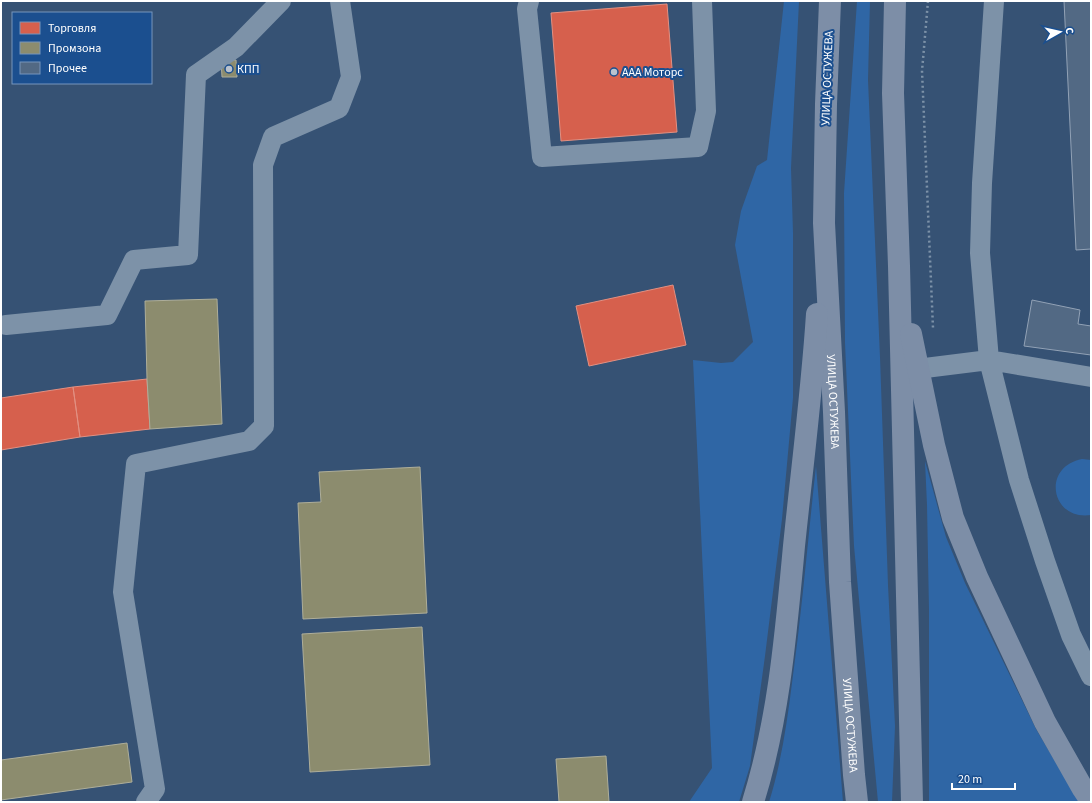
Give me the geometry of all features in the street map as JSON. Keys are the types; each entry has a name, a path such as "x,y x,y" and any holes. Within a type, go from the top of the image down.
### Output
{"main road":[{"name":"УЛИЦА ОСТУЖЕВА","path":"830,1 826,104 824,223 834,412 840,582 853,767 857,802"},
{"path":"895,1 893,94 899,266 912,802"},
{"path":"893,94 904,1"},
{"path":"753,802 770,735 785,638 813,370 824,223"},
{"path":"899,266 917,369 934,446 954,518 977,577 1045,722 1091,801"}],"lane":[{"path":"6,325 107,315 134,260 188,254 196,75 236,47 281,1"},
{"path":"146,802 155,789 123,592 136,464 249,441 264,426 263,165 273,137 339,108 352,77 340,1"},
{"path":"529,1 527,9 542,157 698,147 706,112 702,1"},
{"path":"994,1 982,183 980,253 989,360 1019,480 1045,561 1072,635 1091,676"},
{"path":"917,369 989,360 1091,377"}],"path":[{"path":"928,1 922,71 932,317 934,333"}],"shaded area":[{"path":"784,1 799,1 791,168 793,233 793,398 782,519 750,766 739,802 689,802 712,768 693,360 721,363 733,362 753,342 735,245 741,211 757,166 767,160"},
{"path":"857,1 870,1 868,80 895,726 892,802 878,802 854,546 845,343 844,193"},
{"path":"1082,459 1091,460 1091,515 1077,515 1067,510 1060,502 1056,492 1056,482 1060,472 1069,464"},
{"path":"925,461 946,537 965,583 1036,729 1079,802 929,802 929,610"},
{"path":"816,466 843,802 769,802 780,758 788,713 799,629"}],"building: Торговля":[{"path":"667,4 677,132 561,141 551,13"},
{"path":"673,285 686,345 589,366 576,306"},
{"path":"147,379 150,429 80,437 73,387"},
{"path":"73,387 80,437 1,450 1,398"}],"building: Промзона":[{"name":"КПП","path":"221,60 236,60 237,77 222,77"},
{"path":"217,299 222,424 150,429 145,301"},
{"path":"420,467 427,613 303,619 298,503 321,502 319,472"},
{"path":"422,627 430,765 310,772 302,634"},
{"path":"127,743 132,782 1,800 1,760"},
{"path":"606,756 609,802 559,802 556,759"}],"building: Прочее":[{"path":"1064,1 1091,1 1091,249 1076,250"},
{"path":"1032,300 1080,310 1078,324 1091,326 1091,355 1024,346"}],"place":[{"name":"КПП","path":"229,69"},
{"name":"ААА Моторс","path":"614,72"}]}
